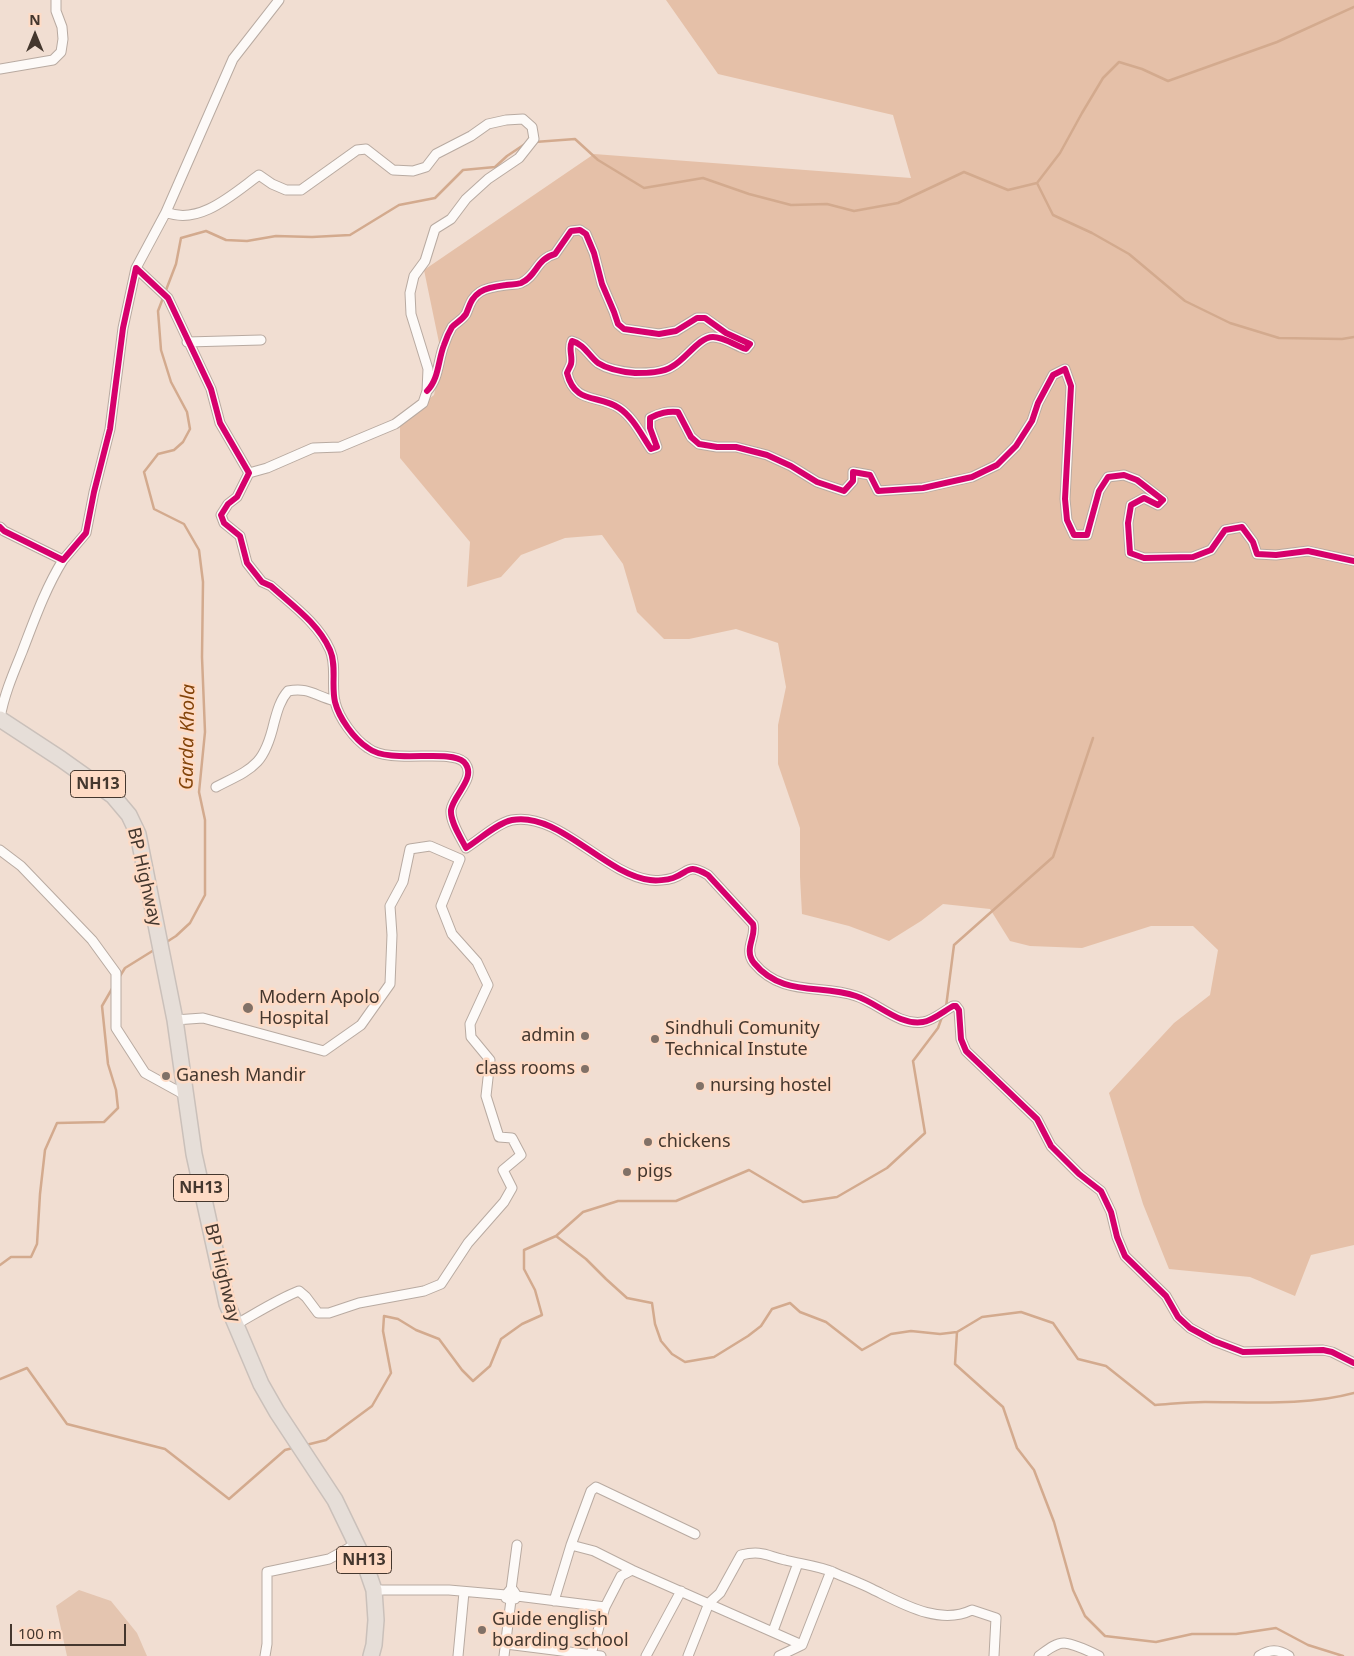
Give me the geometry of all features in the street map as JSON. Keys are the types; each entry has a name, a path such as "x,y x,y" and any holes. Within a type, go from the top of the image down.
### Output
{"highway":[{"name":"BP Highway","path":"0,719 113,796 129,815 138,834 175,1020 194,1154 226,1304 261,1384 277,1412 335,1500 370,1576 374,1590 376,1620 374,1646 371,1656"}],"street":[{"path":"0,69 54,60 61,52 62,33 56,11 56,0"},
{"path":"0,719 3,703 51,580 63,560 86,533 110,429 122,328 136,268 166,212 233,58 279,0"},
{"path":"166,212 188,216 207,210 259,176 286,190 301,190 357,150 366,149 393,170 413,171 426,167 436,154 472,136 488,124 523,119 532,127 534,139 519,158 488,179 466,199 451,219 435,229 425,261 414,276 410,293 411,314 428,369 427,390 423,403 395,424 340,447 313,448 267,468 249,473 237,497 228,504 222,515 224,523 240,536 248,564 262,582 271,586 316,626 330,651 335,677 335,701 353,734 368,749 386,756 443,757 458,759 464,763 468,772 467,781 453,801 451,812 466,848"},
{"path":"427,390 433,384 447,337 452,327 461,321 470,300 480,292 506,284 519,284 529,278 546,257 555,254 571,231 580,230 586,234 594,253 602,284 618,324 624,329 660,334 676,330 697,318 705,318 726,333 750,344 746,349 714,337 704,340 687,357 672,368 635,373 615,371 598,363 579,342 572,341 570,345 572,362 567,373 573,389 584,396 619,408 634,424 651,449 657,447 650,428 650,418 669,411 678,412 691,436 698,444 736,447 767,455 791,466 817,482 844,491 853,481 853,472 870,475 878,491 923,488 972,477 997,465 1016,446 1032,420 1038,403 1053,375 1065,369 1071,386 1065,500 1067,520 1074,535 1087,535 1099,491 1108,477 1124,475 1137,480 1163,500 1158,505 1144,498 1131,505 1128,522 1130,553 1144,558 1193,557 1211,550 1225,530 1242,527 1253,542 1257,554 1276,555 1308,551 1354,561"},
{"path":"136,268 168,298 211,389 220,423 249,473"},
{"path":"188,342 261,340"},
{"path":"0,527 4,531 63,560"},
{"path":"216,786 249,770 259,760 268,746 278,709 283,696 288,691 305,689 323,698 335,701"},
{"path":"235,1325 299,1291 318,1313 329,1313 359,1302 424,1291 441,1284 468,1244 504,1202 512,1188 504,1170 521,1155 512,1138 499,1137 486,1096 490,1060 471,1037 470,1024 488,985 477,962 452,934 442,906 466,848 510,820 525,819 547,825 624,873 651,881 673,878 691,868 708,875 753,924 755,928 749,952 753,962 765,974 780,984 857,996 904,1020 914,1022 924,1022 956,1006 959,1010 961,1039 966,1051 1037,1119 1051,1146 1079,1174 1101,1190 1111,1212 1117,1237 1125,1256 1166,1296 1178,1317 1190,1328 1214,1341 1243,1352 1323,1350 1332,1352 1354,1363"},
{"path":"175,1020 203,1018 324,1051 361,1025 390,984 390,906 402,882 410,849 430,846 460,859"},
{"path":"0,850 21,866 92,940 116,973 116,1028 145,1073 185,1095"},
{"path":"554,1601 571,1545 591,1491 596,1487 695,1534"},
{"path":"265,1656 267,1644 267,1572 329,1559 356,1544"},
{"path":"504,1656 516,1545"},
{"path":"571,1545 594,1551 632,1570 802,1645"},
{"path":"688,1656 709,1603 720,1593 741,1555 753,1552 831,1571 903,1604 934,1614 962,1615 972,1610 996,1618 994,1656"},
{"path":"774,1632 798,1563"},
{"path":"590,1654 605,1607 621,1576 632,1570"},
{"path":"779,1656 802,1645 831,1571"},
{"path":"374,1590 449,1590 511,1595 605,1607"},
{"path":"646,1656 682,1591"},
{"path":"458,1656 464,1592"},
{"path":"1039,1656 1064,1643 1085,1649 1099,1656"},
{"path":"506,1644 601,1656"},
{"path":"1259,1656 1268,1650 1280,1650 1289,1656"}],"shaded area":[{"path":"666,0 1354,0 1354,1245 1311,1255 1295,1296 1250,1277 1169,1269 1143,1204 1109,1093 1174,1023 1210,995 1218,950 1193,926 1151,926 1082,948 1030,946 1010,941 990,909 943,904 921,921 889,941 849,926 802,914 800,828 778,764 778,725 786,687 778,643 736,629 689,639 664,639 637,612 623,564 602,535 565,538 521,555 501,577 467,587 470,542 400,458 400,421 434,395 442,357 424,270 594,154 911,178 893,115 718,74"},
{"path":"79,1590 111,1601 137,1633 147,1656 67,1656 56,1606"}],"waterway":[{"path":"535,142 575,139 598,160 644,188 703,178 749,194 791,205 827,204 854,211 898,203 964,172 1008,190 1037,183 1060,153 1103,78 1119,62 1142,69 1168,81 1277,42 1354,7"},
{"name":"Garda Khola","path":"165,943 190,923 205,895 205,820 199,792 205,732 202,657 203,582 199,550 184,524 154,509 144,472 158,454 174,450 183,442 190,429 187,412 171,382 161,350 158,311 176,264 181,238 206,231 226,240 247,241 276,236 350,235 399,205 435,198 463,170 495,167 525,144"},
{"path":"1037,183 1053,215 1092,233 1129,254 1185,301 1230,323 1279,338 1342,339 1354,337"},
{"path":"946,1007 954,945 1053,857 1093,738"},
{"name":"Garda Khola","path":"120,976 125,968 154,950"},
{"name":"Garda Khola","path":"0,1265 11,1257 31,1257 37,1244 45,1150 57,1123 104,1122 118,1108 116,1090 108,1064 102,1006 113,987"},
{"path":"306,1445 326,1440 372,1406 391,1373 383,1331 384,1316 398,1319 416,1330 439,1339 462,1370 473,1381 490,1366 501,1339 522,1324 542,1315 535,1290 524,1269 524,1250 556,1236 583,1212 618,1201 676,1201 749,1170 803,1202 837,1197 887,1168 925,1133 913,1061 938,1028 942,1017"},
{"path":"556,1236 586,1259 627,1298 652,1303 655,1324 661,1341 672,1354 685,1362 714,1357 761,1326 772,1309 790,1303 800,1312 826,1322 862,1350 891,1334 911,1331 940,1334 957,1332 955,1364 1003,1407 1017,1448 1034,1470 1054,1522 1073,1590 1085,1616 1105,1636 1156,1642 1192,1634 1236,1634 1276,1628 1308,1645 1343,1656"},
{"path":"957,1332 982,1317 1021,1312 1053,1323 1078,1359 1106,1366 1155,1405 1199,1402 1299,1402 1354,1393"},
{"path":"0,1379 27,1368 67,1424 165,1449 229,1499 285,1450 293,1448"}],"cycle path":[{"path":"427,391 434,381 442,351 452,327 463,318 475,297 480,292 489,288 519,284 526,280 544,260 555,254 571,231 580,230 586,234 594,253 602,284 618,324 624,329 659,334 676,331 697,318 705,318 726,333 750,344 746,349 721,338 708,338 698,344 678,363 665,370 635,373 616,370 598,363 580,345 572,341 570,347 571,364 567,373 576,390 588,397 619,408 633,422 651,449 657,447 650,428 650,418 664,413 678,412 691,437 699,444 717,447 736,447 767,455 791,466 817,482 844,491 853,481 853,472 870,475 878,491 923,488 972,477 997,465 1016,446 1032,421 1038,403 1053,375 1065,369 1071,386 1065,499 1067,520 1074,535 1087,535 1099,491 1108,477 1124,475 1137,480 1163,500 1158,505 1144,498 1131,505 1128,523 1130,553 1144,558 1193,557 1211,550 1225,530 1242,527 1253,542 1257,554 1276,555 1308,551 1354,561"},
{"path":"0,527 4,531 63,560 86,533 110,429 123,328 136,268 168,298 211,389 220,423 249,473 237,497 228,504 221,515 224,523 240,536 247,563 262,582 271,586 304,615 325,640 332,656 335,702 352,734 368,748 378,753 404,756 446,756 464,762 468,768 467,780 453,804 451,815 466,848 494,828 506,822 529,820 564,833 616,867 633,875 650,880 661,880 679,876 692,869 701,871 708,875 753,924 754,929 750,948 751,958 765,974 777,981 802,988 856,996 906,1021 927,1021 956,1006 959,1010 961,1039 966,1051 1037,1119 1051,1146 1079,1174 1101,1191 1111,1212 1117,1237 1125,1256 1166,1296 1178,1317 1190,1328 1214,1341 1243,1352 1323,1350 1332,1352 1354,1363"}],"place":[{"name":"Modern Apolo Hospital","path":"248,1008"},
{"name":"admin","path":"585,1036"},
{"name":"Sindhuli Comunity Technical Instute","path":"655,1039"},
{"name":"class rooms","path":"585,1069"},
{"name":"Ganesh Mandir","path":"166,1076"},
{"name":"nursing hostel","path":"700,1086"},
{"name":"chickens","path":"648,1142"},
{"name":"pigs","path":"627,1172"},
{"name":"Guide english boarding school","path":"482,1630"}]}
